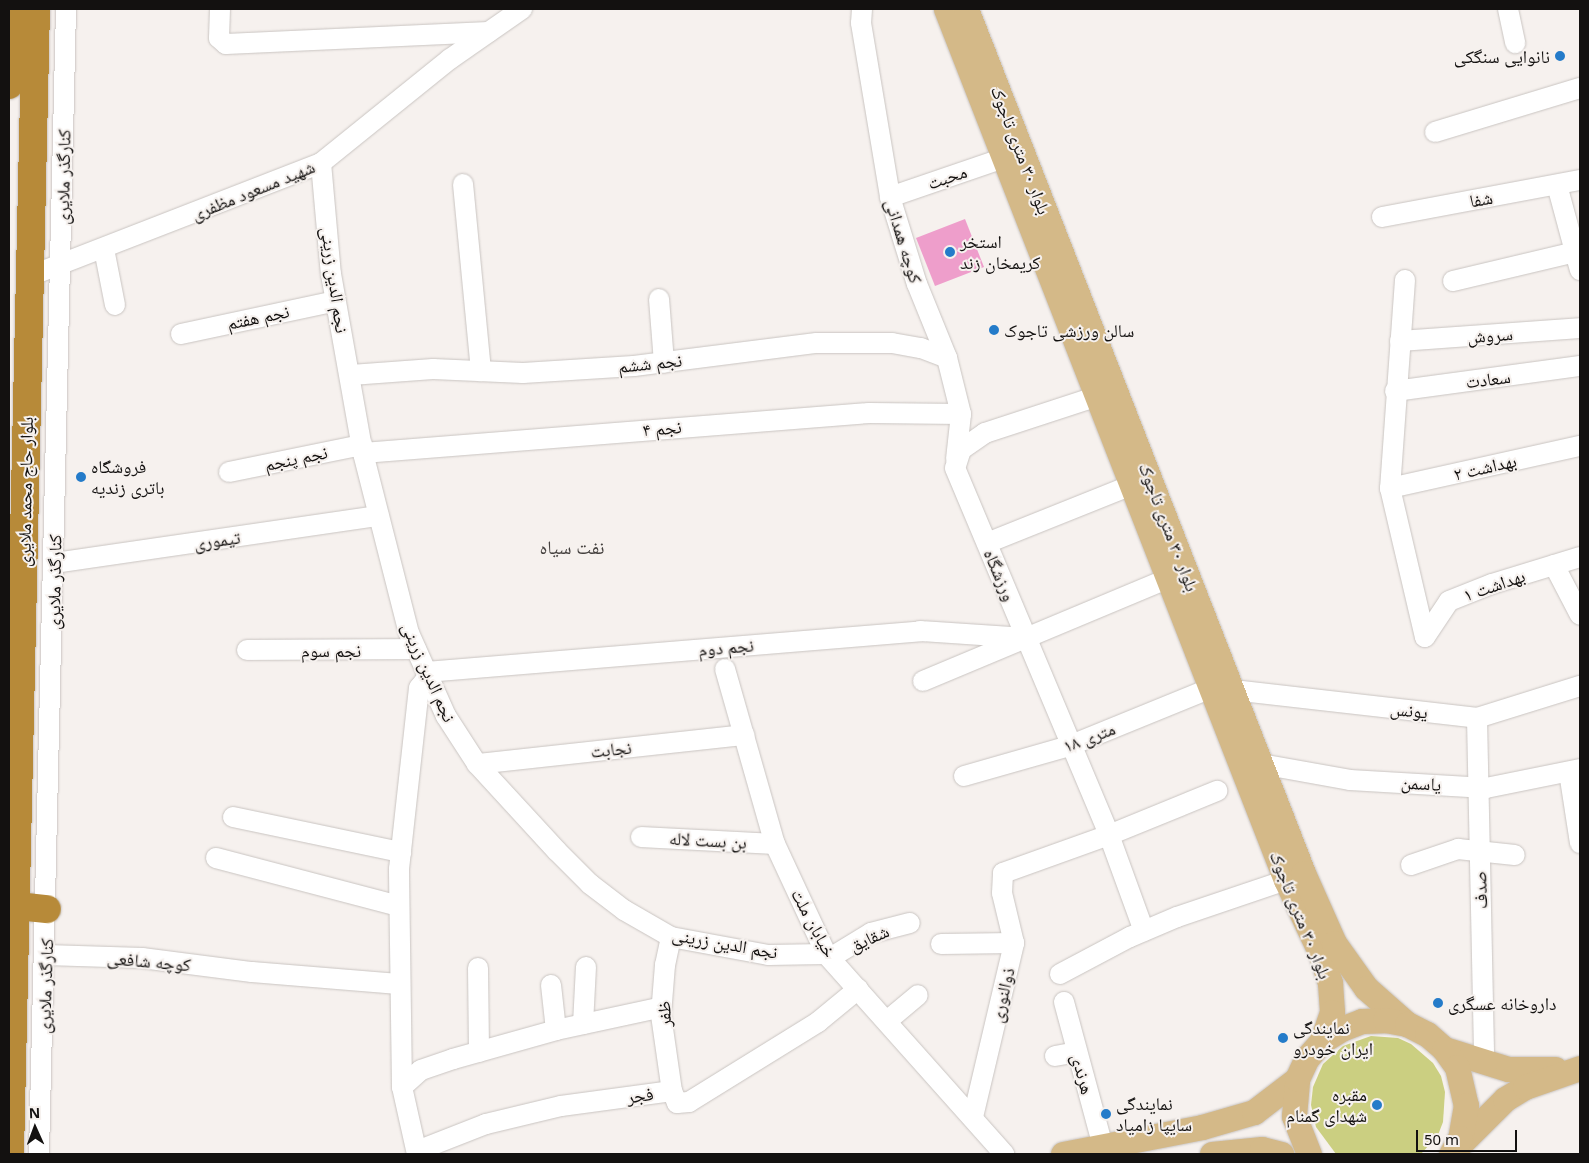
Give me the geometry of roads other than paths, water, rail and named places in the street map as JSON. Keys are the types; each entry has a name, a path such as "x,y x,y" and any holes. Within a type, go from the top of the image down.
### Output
{"highway":[{"path":"9,85 10,9"},
{"name":"بلوار حاج محمد ملایری","path":"10,1154 36,9"},
{"path":"16,906 47,909"}],"main road":[{"name":"بلوار ۳۰ متری تاجوک","path":"946,9 1169,578 1222,689 1261,764 1334,943 1366,988 1407,1024"},
{"name":"بلوار ۳۰ متری تاجوک","path":"966,9 1222,689 1286,880 1320,952 1330,983 1332,1012 1322,1041"},
{"path":"1309,1154 1294,1116 1298,1079 1307,1058 1322,1041 1341,1029 1362,1021 1385,1020 1407,1024 1427,1034 1444,1048 1457,1067 1466,1105 1460,1138 1452,1154"},
{"path":"1444,1048 1508,1069 1580,1068"},
{"path":"1452,1154 1506,1099 1525,1087 1580,1068"},
{"path":"1063,1154 1202,1127 1254,1112 1298,1079"},
{"path":"1212,1154 1262,1150 1281,1154"}],"street":[{"name":"کنارگذر ملایری","path":"39,1154 46,955 66,9"},
{"path":"220,9 219,38 226,44 489,32"},
{"name":"شهید مسعود مظفری","path":"30,276 104,249 321,163 489,32 522,9"},
{"name":"کوچه همدانی","path":"862,9 890,197 917,284 947,358 961,414 956,468"},
{"path":"1508,9 1515,42"},
{"path":"1435,132 1580,88"},
{"name":"محبت","path":"890,197 1004,158"},
{"name":"نجم الدین زرینی","path":"321,163 336,301 351,375 362,449 408,632 446,716 477,764 590,884 624,910 671,937 768,954 828,956"},
{"name":"شفا","path":"1382,217 1580,180"},
{"path":"463,184 481,371"},
{"path":"1453,281 1579,258 1557,185"},
{"path":"104,249 115,305"},
{"path":"1390,488 1395,391 1405,280"},
{"path":"659,299 664,363"},
{"name":"نجم هفتم","path":"181,334 336,301"},
{"name":"سروش","path":"1400,342 1580,328"},
{"name":"نجم ششم","path":"351,375 433,368 523,372 664,363 756,348 817,343 892,343 921,348 947,358"},
{"name":"سعادت","path":"1395,391 1580,366"},
{"path":"956,468 961,450 985,433 1098,396"},
{"name":"نجم ۴","path":"362,449 859,414 961,414"},
{"name":"بهداشت ۲","path":"1390,488 1580,446"},
{"name":"نجم پنجم","path":"229,472 362,449"},
{"name":"ورزشگاه","path":"956,468 1069,746 1109,835 1144,931"},
{"path":"987,543 1132,485"},
{"name":"بهداشت ۱","path":"1390,488 1425,637 1448,601 1492,584 1580,557"},
{"name":"تیموری","path":"55,563 379,516"},
{"path":"1554,565 1580,615"},
{"path":"923,681 1169,578"},
{"name":"نجم دوم","path":"427,674 920,631 1026,638"},
{"name":"نجم سوم","path":"247,650 416,649"},
{"name":"خیابان ملت","path":"725,669 775,844 828,956 1004,1154"},
{"path":"417,1152 402,1087 398,984 399,906 401,852 419,688 427,674"},
{"name":"یونس","path":"1222,689 1477,718 1580,686"},
{"name":"۱۸ متری","path":"964,776 1069,746 1222,689"},
{"name":"صدف","path":"1477,718 1484,1062"},
{"name":"نجابت","path":"477,764 744,735"},
{"name":"یاسمن","path":"1261,764 1350,780 1477,787 1575,770"},
{"path":"1575,770 1580,843"},
{"path":"1109,835 1217,791"},
{"path":"233,817 401,852"},
{"name":"ذوالنوری","path":"973,1117 1014,944 1002,893 1003,873 1109,835"},
{"name":"بن بست لاله","path":"641,837 775,844"},
{"path":"1411,865 1458,850 1479,850 1515,855"},
{"path":"216,858 399,906"},
{"path":"1060,974 1144,931 1286,880"},
{"name":"شقایق","path":"828,956 871,933 910,923"},
{"name":"ظفر","path":"671,937 665,965 662,1007 672,1091"},
{"path":"941,944 1014,944"},
{"name":"کوچه شافعی","path":"46,955 142,958 252,972 398,984"},
{"path":"583,1024 586,967"},
{"path":"478,968 479,1052"},
{"path":"551,985 556,1030"},
{"name":"فجر","path":"417,1152 486,1124 561,1106 672,1091 677,1103 689,1102 818,1022 858,989"},
{"path":"887,1021 918,995"},
{"name":"هرندی","path":"1064,1002 1103,1146"},
{"path":"402,1087 421,1070 479,1052 556,1030 662,1007"},
{"path":"1055,1056 1077,1052"}],"place":[{"name":"نانوایی سنگکی","path":"1560,56"},
{"name":"استخر کریمخان زند","path":"950,252"},
{"name":"سالن ورزشی تاجوک","path":"994,330"},
{"name":"فروشگاه باتری زندیه","path":"81,477"},
{"name":"داروخانه عسگری","path":"1438,1003"},
{"name":"نمایندگی ایران خودرو","path":"1283,1038"},
{"name":"مقبره شهدای گمنام","path":"1377,1105"},
{"name":"نمایندگی سایپا زامیاد","path":"1106,1114"}],"district":[{"name":"نفت سیاه","path":"572,548"}]}
